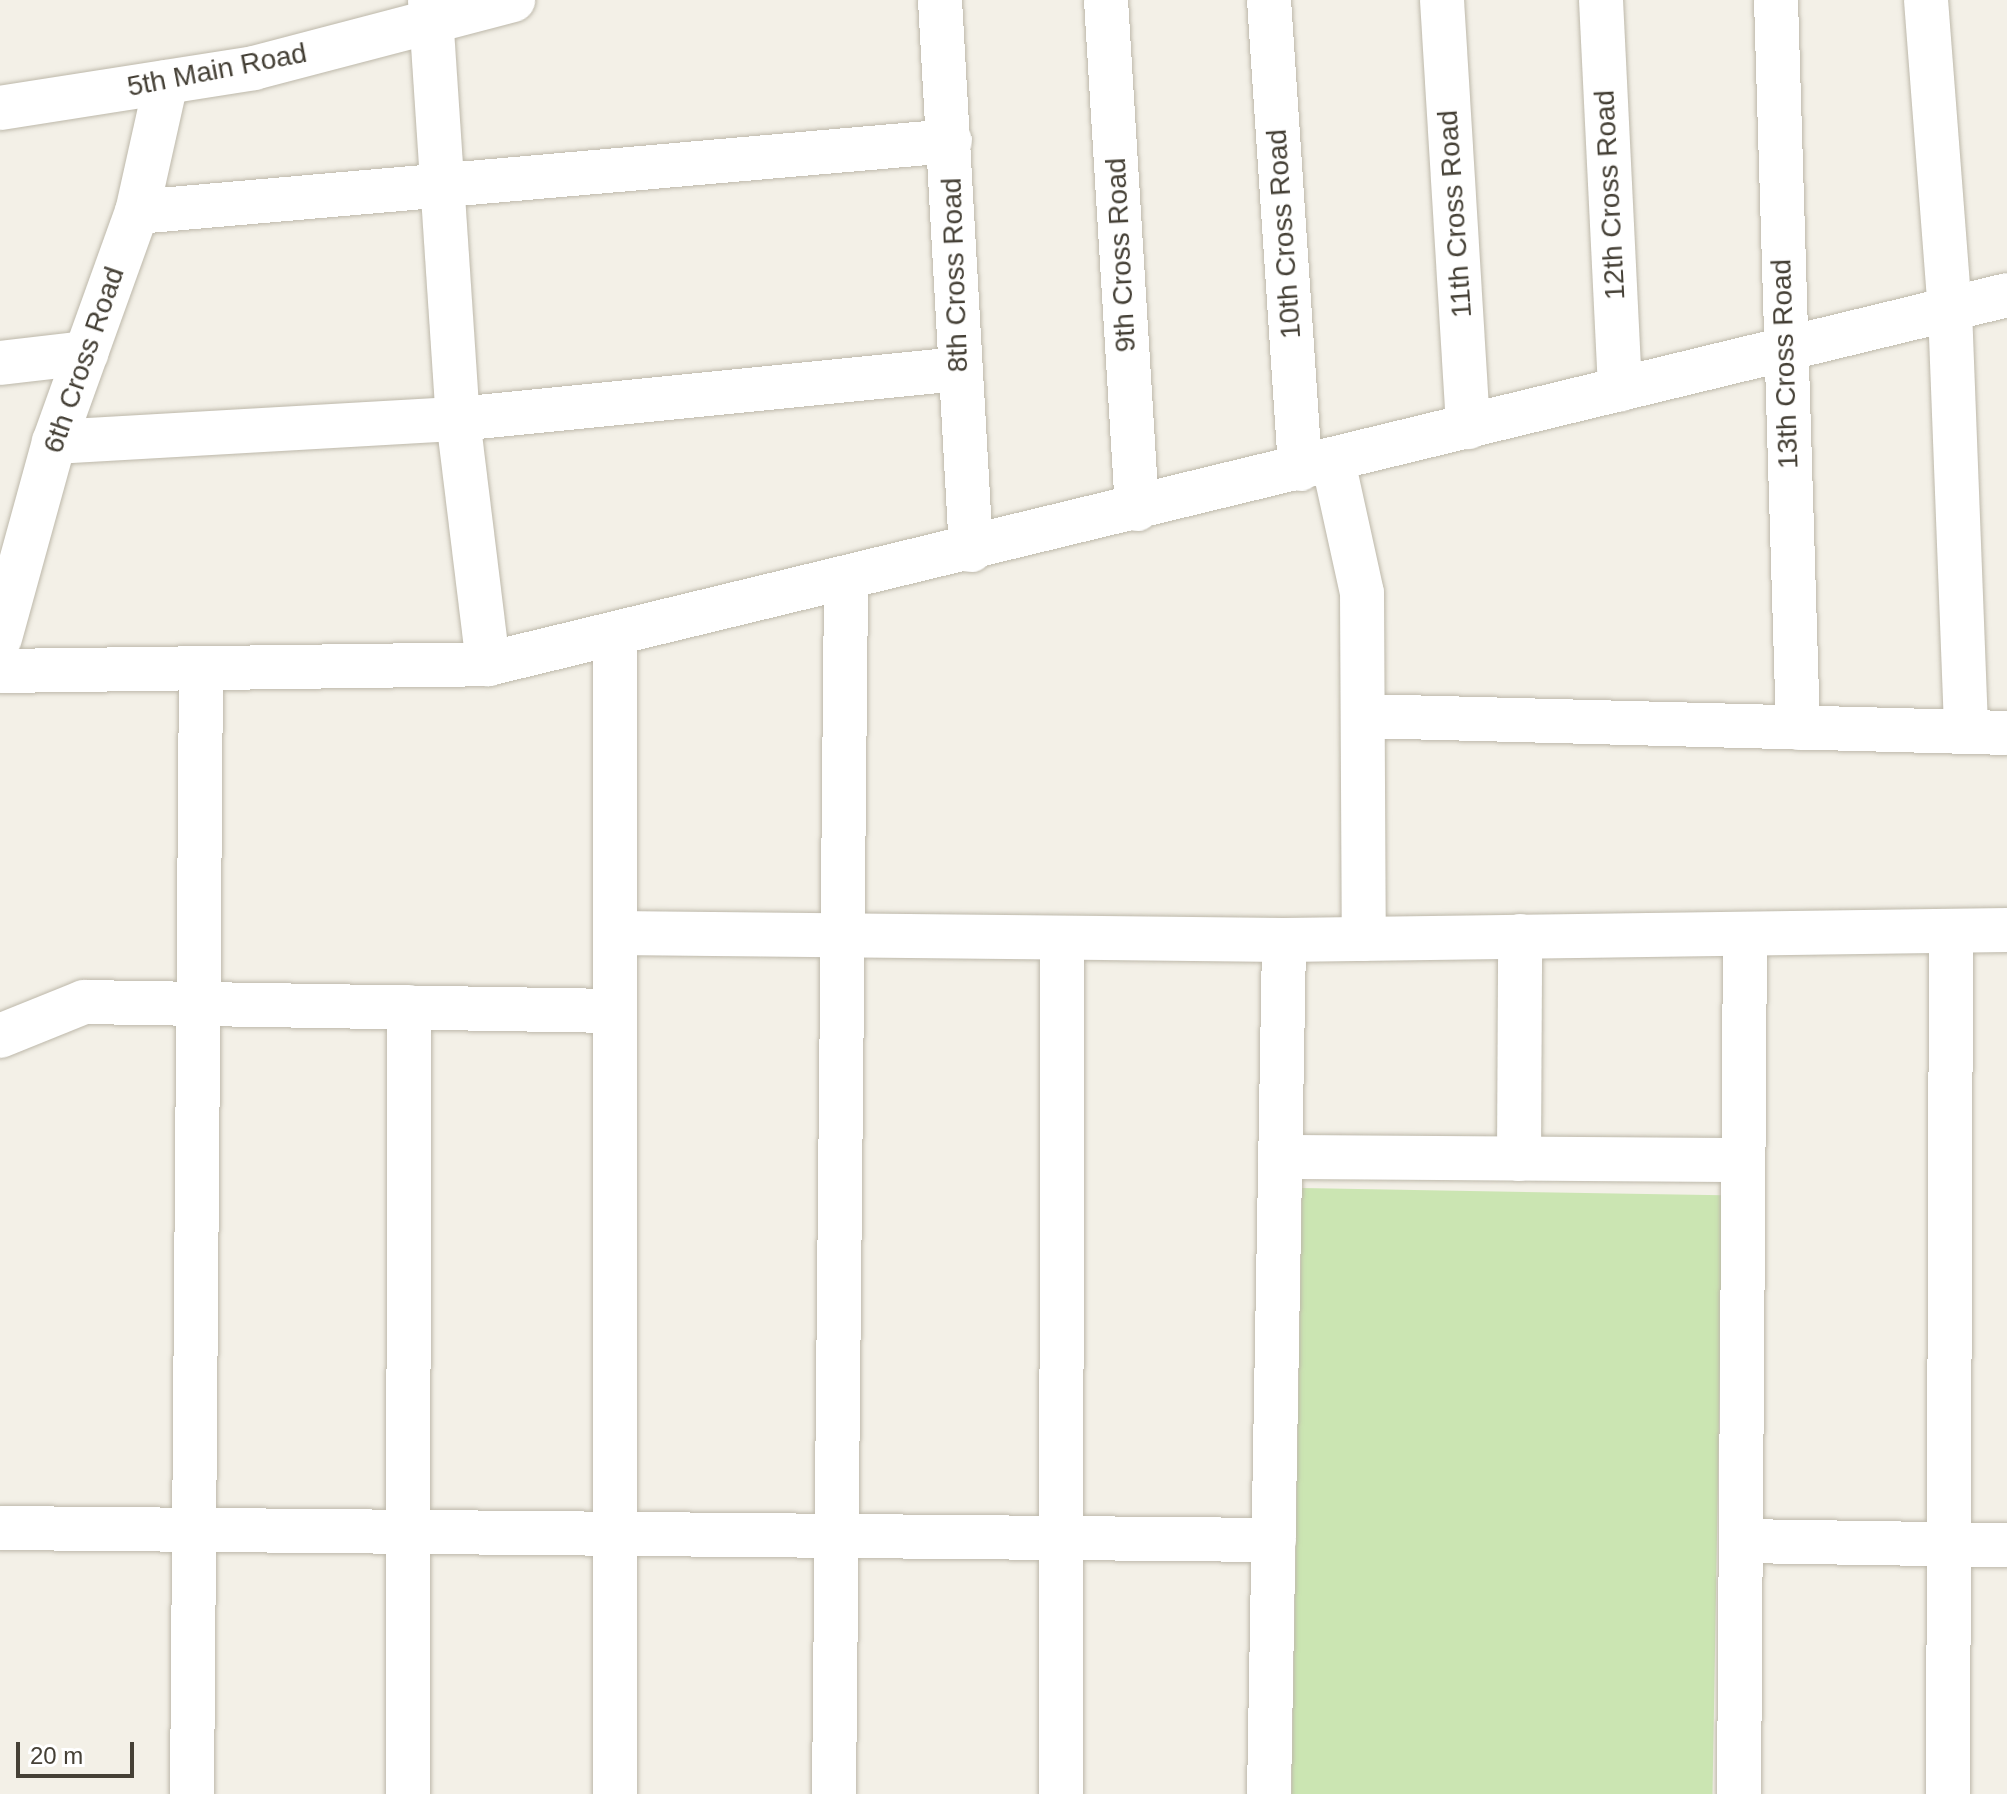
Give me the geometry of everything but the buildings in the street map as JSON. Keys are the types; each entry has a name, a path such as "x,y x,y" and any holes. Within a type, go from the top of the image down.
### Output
{"street":[{"name":"5th Main Road","path":"0,108 254,68 430,10 513,0"},
{"name":"8th Cross Road","path":"940,0 950,141 958,369 971,550"},
{"name":"9th Cross Road","path":"1106,0 1137,509"},
{"name":"10th Cross Road","path":"1269,0 1317,465 1362,593 1364,939"},
{"name":"11th Cross Road","path":"1442,0 1468,427"},
{"name":"12th Cross Road","path":"1601,0 1620,390"},
{"name":"13th Cross Road","path":"1776,0 1784,350 1798,728"},
{"path":"1364,716 1987,733 1926,0"},
{"path":"430,10 447,183 458,419 488,664"},
{"name":"6th Cross Road","path":"0,638 54,442 137,212 166,82"},
{"path":"137,212 950,141"},
{"path":"0,671 488,664 971,550 2007,295"},
{"path":"0,363 86,353"},
{"path":"54,442 458,419 958,369"},
{"path":"834,1794 846,579"},
{"path":"615,634 615,1794"},
{"path":"192,1794 201,668"},
{"path":"615,933 843,941 1284,940 2007,930"},
{"path":"1948,1794 1951,931"},
{"path":"1739,1794 1741,1160 1745,934"},
{"path":"1519,1159 1520,936"},
{"path":"1061,1794 1062,940"},
{"path":"1269,1794 1284,940"},
{"path":"0,1036 84,1002 615,1011"},
{"path":"408,1794 409,1007"},
{"path":"1280,1157 1741,1160"},
{"path":"0,1528 408,1529 1274,1540"},
{"path":"1741,1541 2007,1545"}],"green space":[{"path":"1302,1188 1723,1195 1712,1794 1291,1794"}]}
